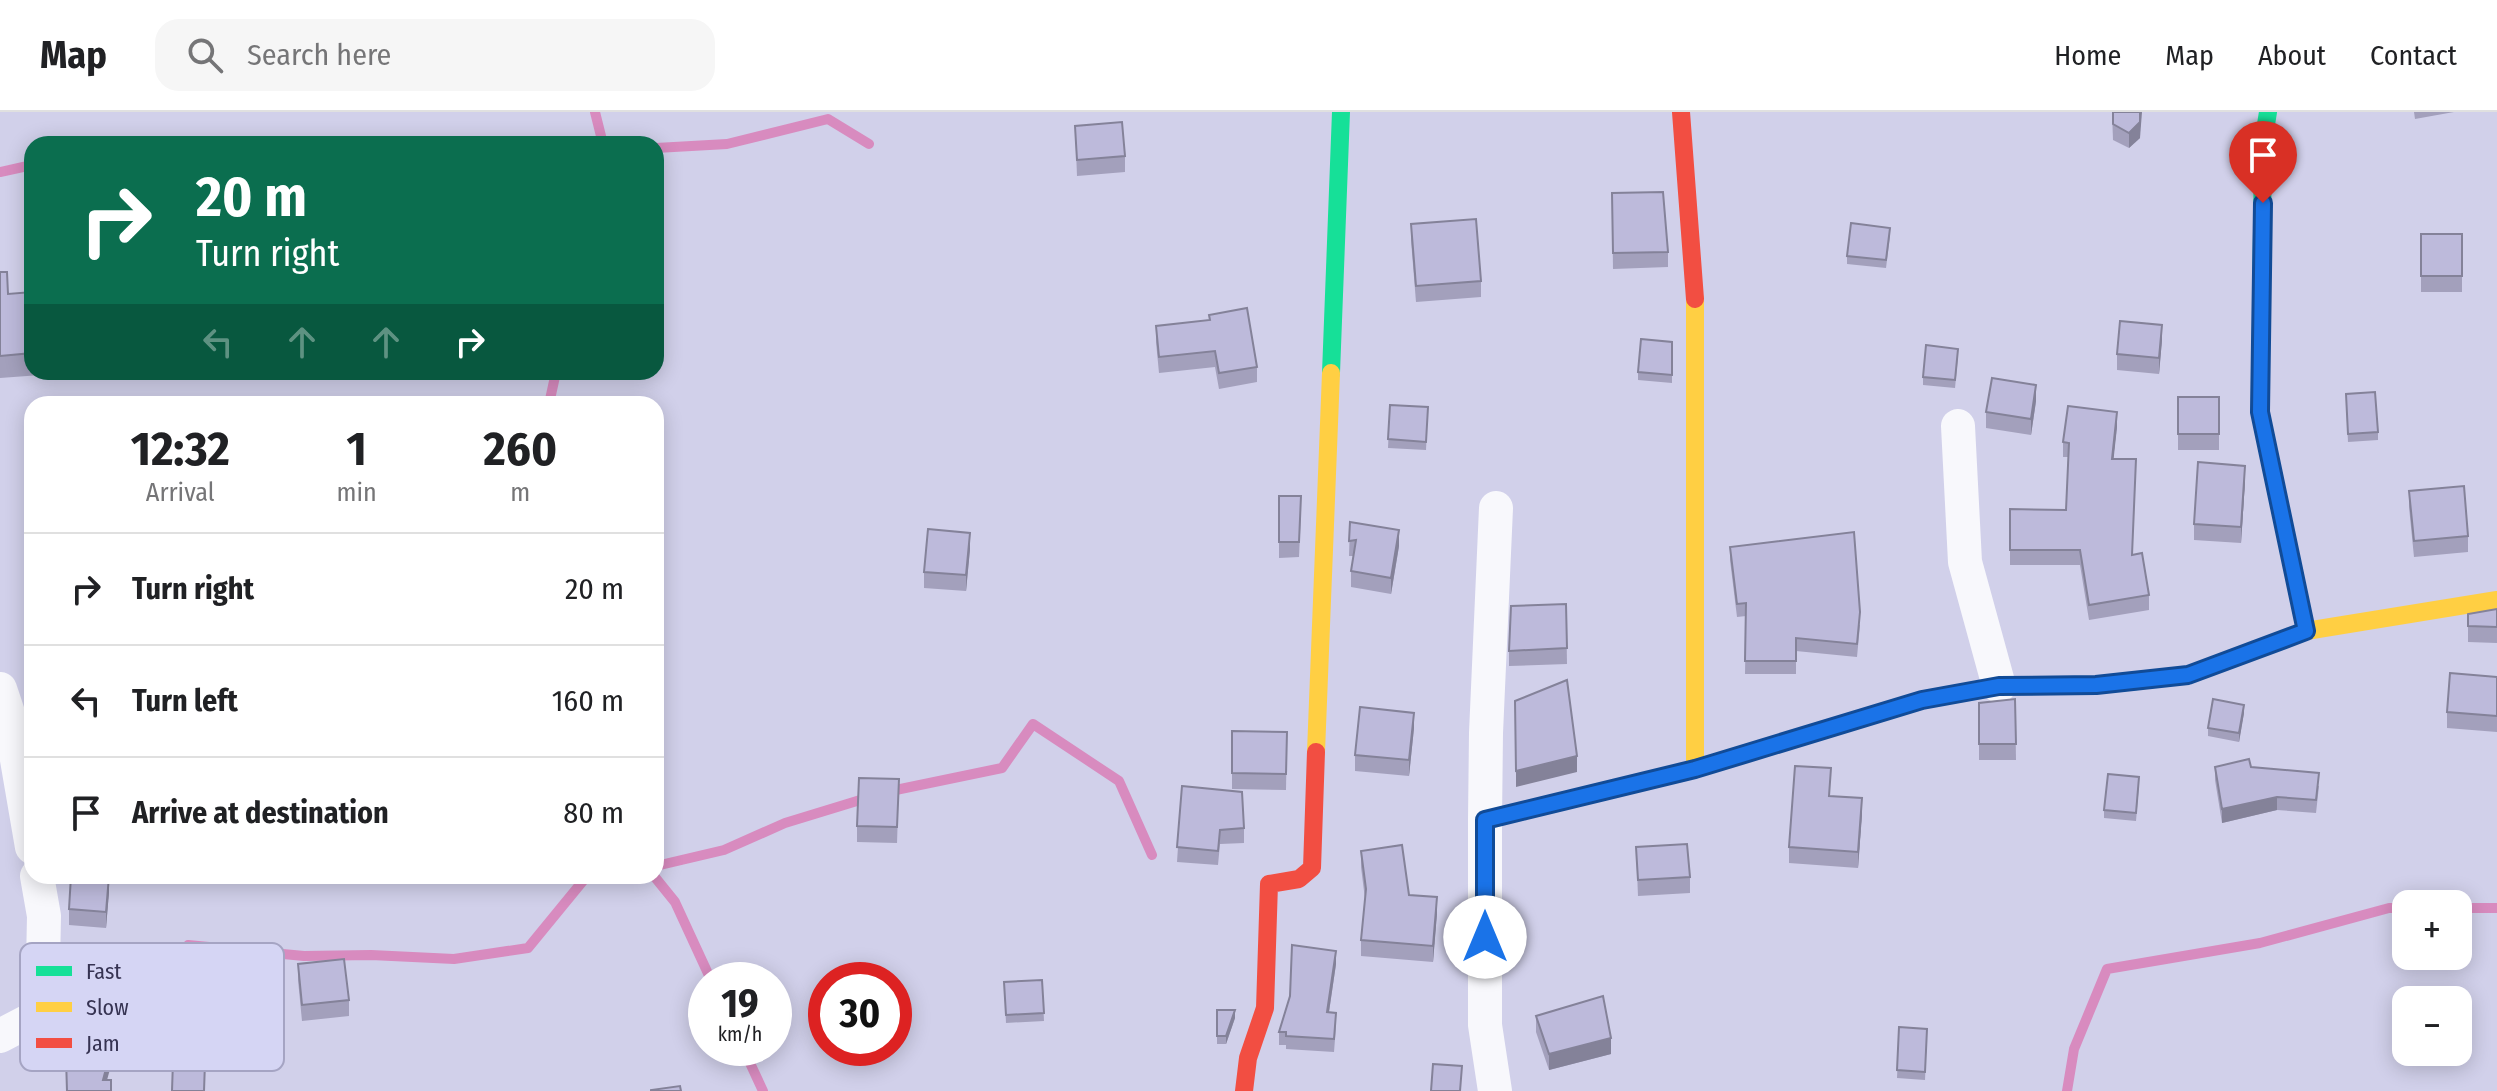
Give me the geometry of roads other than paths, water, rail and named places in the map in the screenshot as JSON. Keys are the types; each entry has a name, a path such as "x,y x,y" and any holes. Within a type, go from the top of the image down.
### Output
{"street":[{"path":"1244,1091 1248,1058 1265,1008 1269,884 1295,881 1308,875 1312,868 1341,112"},
{"path":"1681,112 1697,323 1695,769"},
{"path":"2268,112 2263,143 2260,412 2306,631"},
{"path":"1958,426 1965,562 1999,686"},
{"path":"1495,1091 1485,1025 1485,820 1496,508"},
{"path":"1485,820 1695,769 1888,708 1999,686 2096,685 2188,675 2306,631 2497,600"},
{"path":"0,689 10,719 24,800"},
{"path":"38,884 44,916 43,943"},
{"path":"0,1036 20,1026"}],"waterway":[{"path":"595,112 601,136"},
{"path":"664,148 727,144 828,119 869,144"},
{"path":"0,172 24,167"},
{"path":"551,396 554,380"},
{"path":"886,792 1002,768 1033,724 1119,781 1152,855"},
{"path":"664,864 724,850 785,823 870,797"},
{"path":"284,954 454,959 528,948 580,884"},
{"path":"660,884 675,902 703,962"},
{"path":"2067,1091 2074,1049 2107,969 2260,943 2392,908"},
{"path":"2472,908 2497,908"},
{"path":"751,1066 763,1091"}]}
